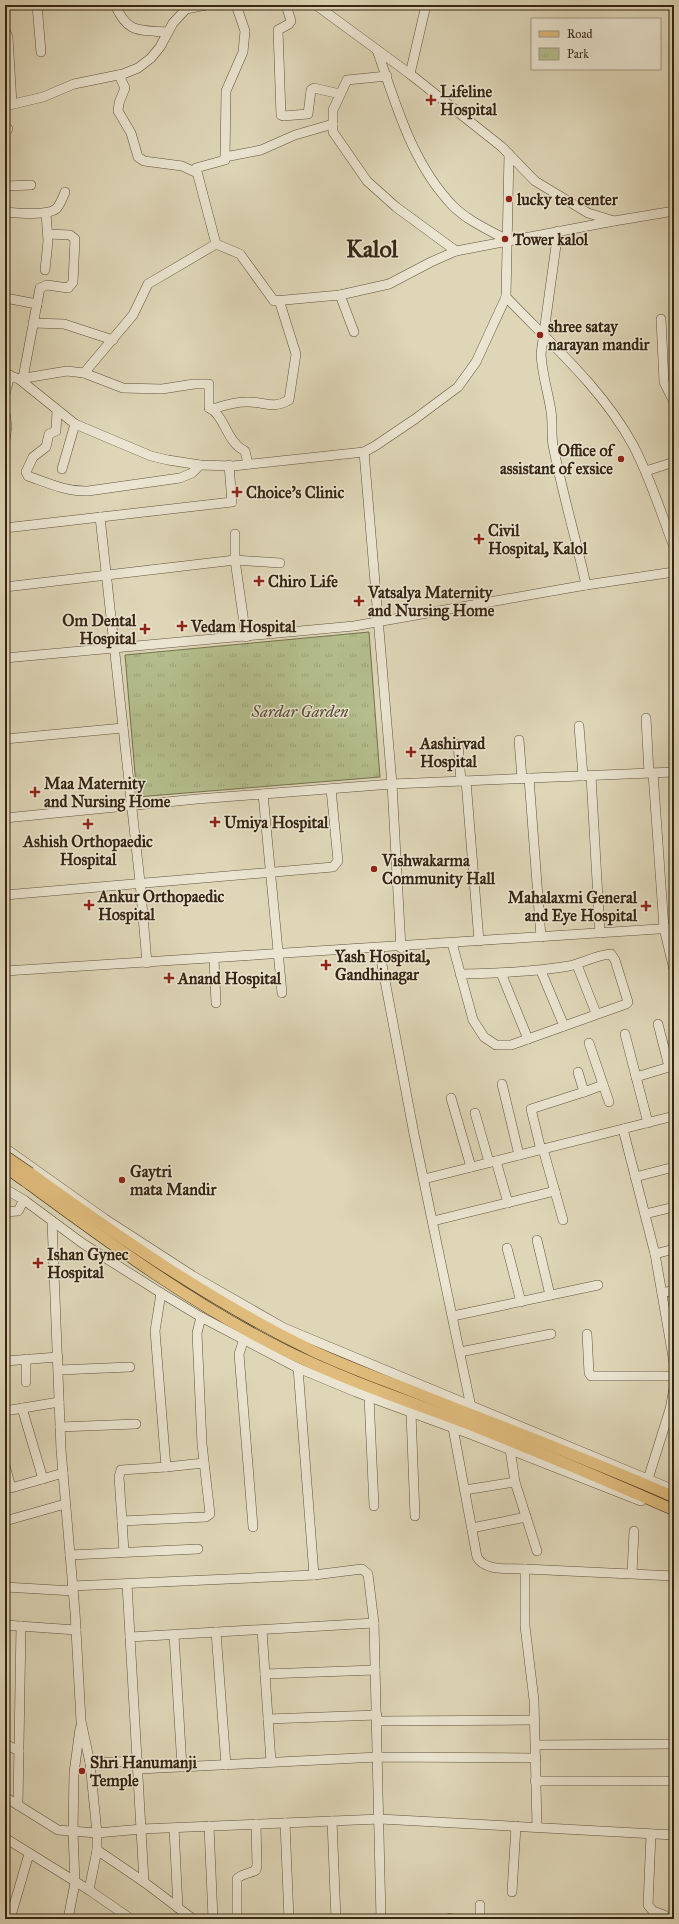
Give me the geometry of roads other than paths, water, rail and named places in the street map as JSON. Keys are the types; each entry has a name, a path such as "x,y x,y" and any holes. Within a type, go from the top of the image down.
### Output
{"main road":[{"path":"5,1156 27,1177 95,1232 187,1295 286,1350 350,1380 475,1427 674,1510"},
{"path":"5,1167 27,1177 189,1283 280,1334 352,1368 617,1472 674,1498"}],"street":[{"path":"37,5 41,52"},
{"path":"115,5 125,23 130,27 168,32"},
{"path":"5,31 8,37 9,105 44,97 74,84 119,75 138,68 151,58 160,47 173,22 185,7 206,5"},
{"path":"216,244 196,168 225,160 226,91 243,52 245,31 236,5"},
{"path":"286,5 291,21 289,24 278,30 281,115 308,114 311,90 314,88 340,94"},
{"path":"316,5 410,74 509,154 535,181 588,213 614,221"},
{"path":"410,74 426,5"},
{"path":"377,50 403,124 426,172 454,206 475,222 507,240"},
{"path":"119,75 125,88 119,103 118,111 131,133 138,156 144,161 182,166 197,172"},
{"path":"387,76 347,80 333,110 333,132 367,181 396,207 456,251"},
{"path":"225,157 261,150 295,135 333,124"},
{"path":"5,394 8,374 21,379 57,411 75,424 151,456 200,465 248,464 364,452 376,446 458,387 476,362 506,297 509,154"},
{"path":"5,186 31,185"},
{"path":"5,212 46,213 57,207 66,192"},
{"path":"216,244 240,254 274,301 340,295 389,284 456,251 507,240 674,211"},
{"path":"45,270 48,234 46,213"},
{"path":"558,231 541,354 542,375 551,411 552,443 562,490 576,539 586,585"},
{"path":"21,379 40,288 42,286 68,288 73,282 75,239 70,235 48,234"},
{"path":"84,373 133,315 148,284 216,244"},
{"path":"340,295 354,332"},
{"path":"506,297 602,398 632,444 646,471 674,547"},
{"path":"5,298 37,304"},
{"path":"212,409 228,404 247,402 279,406 289,400 296,354 279,300"},
{"path":"661,319 664,382 674,402"},
{"path":"33,323 64,324 113,340"},
{"path":"21,379 67,371 84,373 123,388 162,390 194,384 210,384 210,408 237,448 244,451 248,464"},
{"path":"57,411 56,431 49,434 44,450 33,457 26,472 28,476 67,490 78,492 180,478 192,473 200,465"},
{"path":"5,412 7,426 5,441"},
{"path":"62,469 75,424"},
{"path":"364,452 392,784 401,948"},
{"path":"646,471 674,462"},
{"path":"5,528 232,502 229,465"},
{"path":"100,517 140,882 147,963"},
{"path":"235,534 235,560 246,636"},
{"path":"5,587 235,560 280,564"},
{"path":"5,658 354,626 673,571"},
{"path":"646,718 664,928 674,970"},
{"path":"578,726 587,776 600,933"},
{"path":"5,739 123,728"},
{"path":"519,740 526,778 541,937"},
{"path":"458,744 464,781 479,940"},
{"path":"5,818 263,794 392,784 674,772"},
{"path":"5,895 140,882 333,867 338,861 331,789"},
{"path":"263,794 282,993"},
{"path":"5,971 401,948 479,940 674,928"},
{"path":"452,943 460,974 473,1020 484,1037 496,1045 511,1045 628,1002 615,960 611,954 603,954 577,964 541,970 460,974"},
{"path":"379,949 471,1407"},
{"path":"214,959 216,1003"},
{"path":"577,964 596,1013"},
{"path":"541,970 564,1026"},
{"path":"501,973 528,1038"},
{"path":"636,1077 669,1067 658,1024"},
{"path":"625,1034 648,1123"},
{"path":"589,1043 609,1102"},
{"path":"578,1072 584,1092"},
{"path":"502,1084 519,1155"},
{"path":"563,1220 531,1109 603,1085"},
{"path":"451,1098 471,1167"},
{"path":"475,1113 508,1203"},
{"path":"424,1178 674,1116"},
{"path":"623,1129 655,1254 674,1363"},
{"path":"5,1148 105,1219 193,1276 284,1328 471,1407 674,1490"},
{"path":"5,1174 17,1157"},
{"path":"635,1177 674,1167"},
{"path":"5,1189 24,1200 88,1247 201,1317 244,1338 298,1368 369,1397 510,1449 674,1515"},
{"path":"433,1221 555,1191"},
{"path":"5,1212 18,1211 24,1200"},
{"path":"645,1214 674,1207"},
{"path":"52,1221 59,1370 60,1427 76,1630 81,1721 90,1762 97,1833 97,1850 89,1890"},
{"path":"537,1240 550,1295"},
{"path":"507,1248 521,1302"},
{"path":"655,1254 674,1249"},
{"path":"453,1316 598,1285"},
{"path":"662,1293 674,1290"},
{"path":"161,1292 155,1331 166,1467"},
{"path":"122,1521 209,1515 211,1510 204,1463 197,1332 201,1317"},
{"path":"460,1352 551,1334"},
{"path":"587,1334 589,1373 591,1376 674,1376"},
{"path":"244,1338 239,1354 253,1527"},
{"path":"5,1361 58,1357"},
{"path":"26,1360 26,1382"},
{"path":"59,1370 130,1367"},
{"path":"298,1368 314,1575"},
{"path":"648,1479 670,1409 674,1388"},
{"path":"369,1397 374,1506"},
{"path":"5,1411 60,1402"},
{"path":"22,1408 43,1479"},
{"path":"411,1413 415,1516"},
{"path":"60,1427 136,1424"},
{"path":"453,1428 477,1557 480,1563 488,1567 674,1576"},
{"path":"510,1449 515,1482 537,1551"},
{"path":"124,1552 119,1477 121,1470 204,1463"},
{"path":"5,1465 11,1488 63,1473"},
{"path":"465,1490 515,1482"},
{"path":"5,1521 66,1504"},
{"path":"472,1528 526,1517"},
{"path":"632,1574 634,1531"},
{"path":"70,1555 198,1549"},
{"path":"5,1588 73,1589 127,1584 314,1575 362,1569 366,1571 368,1574 374,1623 380,1819 381,1919"},
{"path":"525,1569 525,1626 534,1700 533,1720 536,1745 535,1781 537,1827"},
{"path":"127,1584 144,1882"},
{"path":"130,1637 374,1623"},
{"path":"5,1625 76,1630"},
{"path":"18,1805 21,1626"},
{"path":"262,1630 271,1762"},
{"path":"216,1632 226,1765"},
{"path":"174,1635 182,1767"},
{"path":"265,1674 375,1670"},
{"path":"268,1719 377,1718 533,1720"},
{"path":"68,1919 75,1883 73,1832 74,1773 81,1721"},
{"path":"5,1744 19,1751"},
{"path":"536,1745 674,1744"},
{"path":"90,1762 182,1767 378,1757 536,1758"},
{"path":"535,1781 674,1781"},
{"path":"5,1797 58,1830 73,1832 97,1833 142,1829 380,1819 674,1835"},
{"path":"332,1821 336,1919"},
{"path":"285,1823 289,1919"},
{"path":"237,1919 237,1879 240,1876 252,1873 256,1870 257,1865 256,1824"},
{"path":"209,1826 213,1919"},
{"path":"512,1892 516,1826"},
{"path":"174,1828 178,1908"},
{"path":"651,1834 648,1905 653,1911 664,1915"},
{"path":"5,1838 75,1883 89,1890 129,1919"},
{"path":"97,1850 144,1882 193,1919"},
{"path":"10,1919 29,1854"},
{"path":"480,1905 480,1919"}],"place":[{"name":"Lifeline Hospital","path":"431,100"},
{"name":"lucky tea center","path":"509,199"},
{"name":"Tower kalol","path":"505,239"},
{"name":"shree satay narayan mandir","path":"540,335"},
{"name":"Office of assistant of exsice","path":"621,459"},
{"name":"Choice's Clinic","path":"237,492"},
{"name":"Civil Hospital, Kalol","path":"479,539"},
{"name":"Chiro Life","path":"259,581"},
{"name":"Vatsalya Maternity and Nursing Home","path":"359,601"},
{"name":"Vedam Hospital","path":"182,626"},
{"name":"Om Dental Hospital","path":"145,629"},
{"name":"Aashirvad Hospital","path":"411,752"},
{"name":"Maa Maternity and Nursing Home","path":"35,792"},
{"name":"Umiya Hospital","path":"215,822"},
{"name":"Ashish Orthopaedic Hospital","path":"88,824"},
{"name":"Vishwakarma Community Hall","path":"374,869"},
{"name":"Ankur Orthopaedic Hospital","path":"89,905"},
{"name":"Mahalaxmi General and Eye Hospital","path":"646,906"},
{"name":"Yash Hospital, Gandhinagar","path":"326,965"},
{"name":"Anand Hospital","path":"169,978"},
{"name":"Gaytri mata Mandir","path":"122,1180"},
{"name":"Ishan Gynec Hospital","path":"38,1263"},
{"name":"Shri Hanumanji Temple","path":"82,1771"}],"district":[{"name":"Kalol","path":"372,249"}],"park label":[{"name":"Sardar Garden","path":"300,711"}]}
